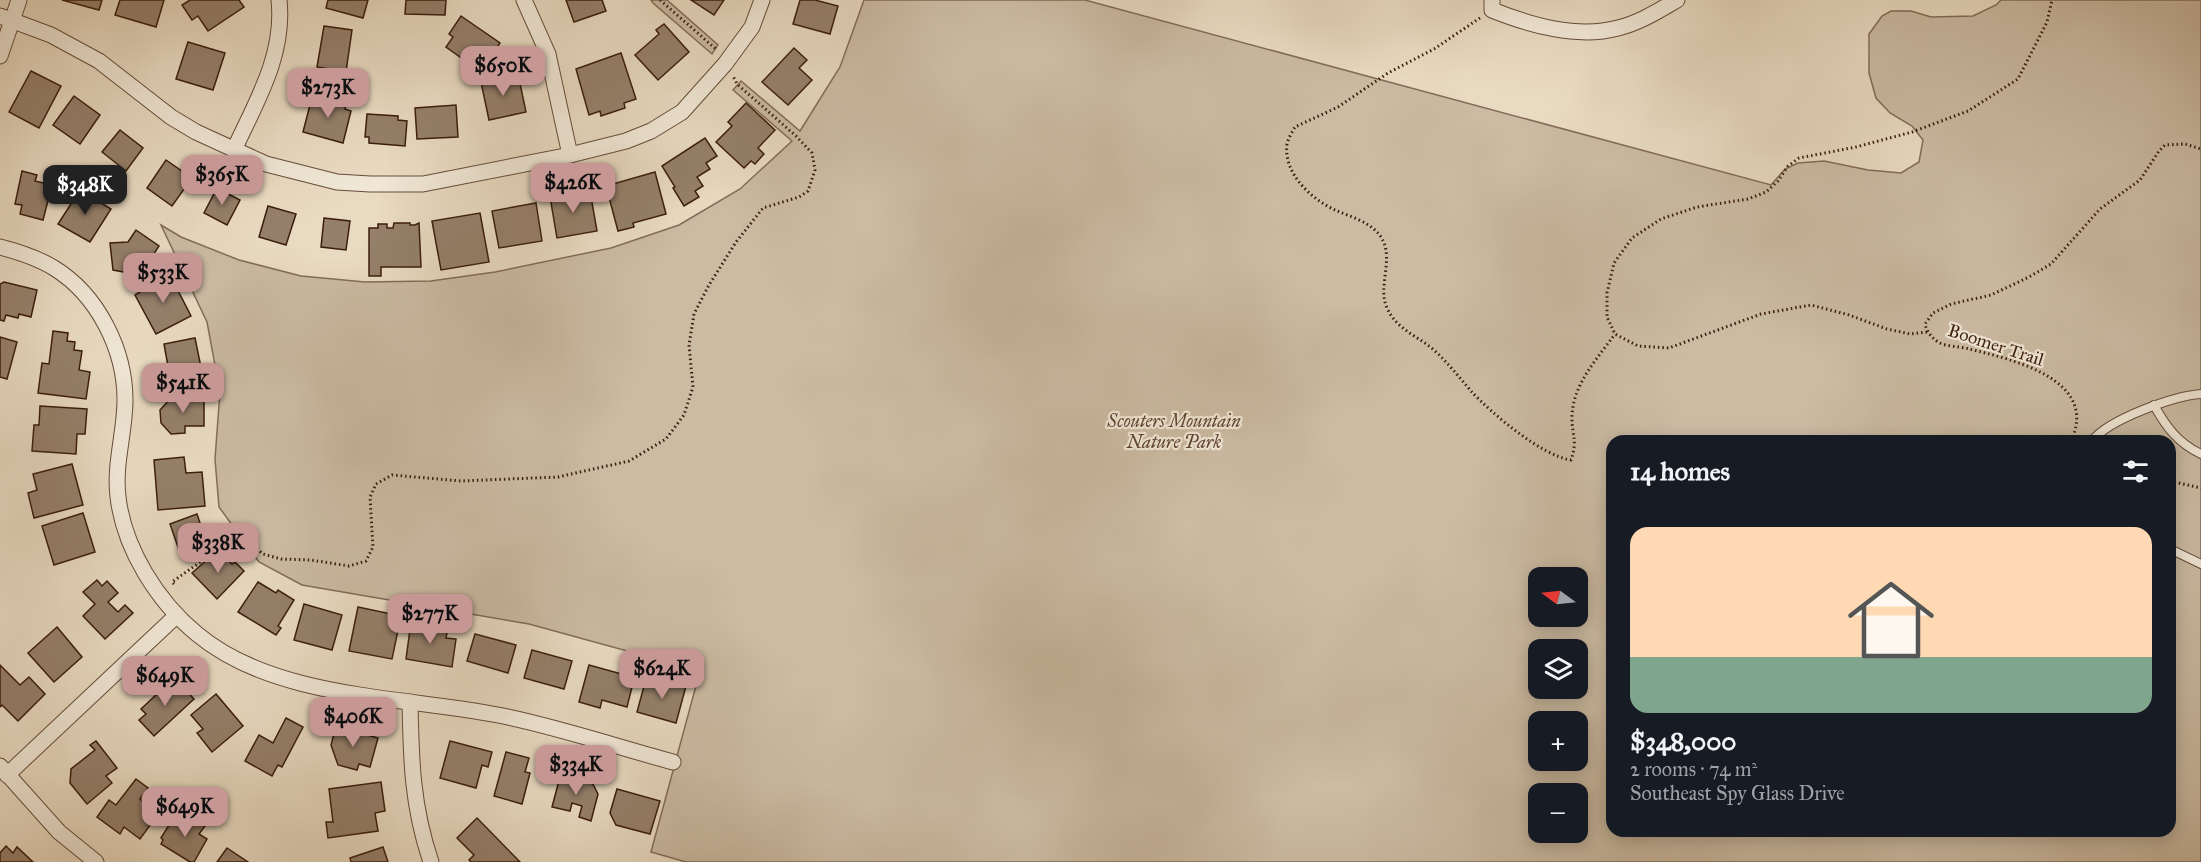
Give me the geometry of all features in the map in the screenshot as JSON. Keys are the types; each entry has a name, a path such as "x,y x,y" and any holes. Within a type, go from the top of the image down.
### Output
{"street":[{"path":"0,56 6,18 19,0"},
{"path":"234,150 270,73 281,14 279,0"},
{"path":"524,0 548,54 570,155"},
{"path":"6,18 51,35 99,62 171,117 196,132 266,164 337,182 423,184 570,155 626,141 651,131 682,112 725,64 752,27 762,0"},
{"path":"1492,5 1510,17 1569,31 1587,32 1618,28 1649,17 1677,0"},
{"path":"0,247 24,254 55,269 82,292 100,316 114,341 123,374 125,402 117,465 118,498 123,523 133,547 163,599 176,616 199,636 226,654 272,676 311,685 509,717 673,762"},
{"path":"96,862 59,832 4,770 176,616"},
{"path":"410,702 413,792 421,833 431,862"}],"lane":[{"path":"2100,435 2112,426 2154,405 2201,394"},
{"path":"2154,405 2174,435"},
{"path":"2176,438 2201,454"},
{"path":"2176,552 2201,564"}],"path":[{"path":"660,0 716,48 725,64"},
{"path":"1927,332 1910,333 1887,329 1849,315 1811,305 1761,314 1669,348 1638,346 1615,334 1607,317 1607,293 1614,263 1632,238 1661,219 1697,207 1748,199 1766,192 1778,181 1788,166 1799,158 1856,147 1912,132 1968,111 2018,79 2047,22 2052,0"},
{"path":"1492,5 1434,48 1388,73 1338,107 1294,127 1287,145 1290,171 1308,191 1332,208 1367,223 1382,238 1388,260 1383,284 1387,308 1403,330 1431,348 1450,365 1472,393 1506,423 1559,458 1571,460 1576,444 1572,416 1579,384 1615,334"},
{"path":"163,599 177,589 172,582 240,534 263,554 281,559 311,560 349,566 366,561 373,547 370,497 376,484 392,475 461,481 558,477 629,461 666,439 684,415 693,387 689,345 694,314 709,285 736,242 763,208 799,197 808,191 815,170 812,153 737,84"},
{"name":"Boomer Trail","path":"2074,435 2077,429 2076,413 2062,385 2038,369 1968,348 1940,343 1927,332 1925,324 1933,313 1951,304 2000,292 2051,264 2100,209 2140,180 2159,151 2165,146 2173,143 2185,144 2201,149"},
{"path":"2176,482 2201,488"}],"green space":[{"path":"651,0 667,0 718,45 712,54 653,3"},
{"name":"Scouters Mountain Nature Park","path":"864,0 1085,0 1771,185 1785,169 1798,163 1824,161 1868,170 1901,173 1919,162 1923,140 1912,126 1890,113 1876,98 1869,73 1869,34 1882,16 1891,11 1911,11 1931,17 1973,16 1996,5 2001,0 2201,0 2201,862 686,862 651,852 700,671 529,624 302,585 259,562 219,507 215,459 220,392 207,322 161,225 181,237 239,260 301,276 365,282 431,281 495,272 611,248 679,225 740,189 792,141 733,90 741,81 800,131 840,67"}],"building":[{"path":"62,0 102,0 99,10"},
{"path":"120,0 164,0 156,27 115,15"},
{"path":"190,0 239,0 244,7 208,31 198,16 192,20 182,5"},
{"path":"328,0 368,0 363,18 326,8"},
{"path":"406,0 446,0 445,15 405,14"},
{"path":"566,0 602,0 606,11 574,22"},
{"path":"691,0 724,0 714,15"},
{"path":"800,0 815,0 838,6 830,34 793,24"},
{"path":"461,16 500,43 489,59 483,54 474,67 446,47 453,37 449,34"},
{"path":"664,24 689,52 658,80 635,55 659,34 656,30"},
{"path":"324,26 352,30 346,72 317,67"},
{"path":"188,42 225,53 213,90 176,79"},
{"path":"794,48 807,60 799,68 812,80 788,105 762,82"},
{"path":"621,53 636,99 624,103 625,108 601,116 600,111 589,115 576,69"},
{"path":"31,71 61,86 39,128 9,112"},
{"path":"518,74 526,112 489,120 481,82"},
{"path":"326,93 348,99 345,109 351,111 343,143 303,132 311,101 323,104"},
{"path":"74,96 100,115 80,144 53,125"},
{"path":"746,103 775,130 758,148 764,154 755,164 751,161 744,168 716,142 732,126 728,122"},
{"path":"456,105 458,137 417,139 415,108"},
{"path":"367,114 398,116 398,120 407,121 405,146 369,143 369,137 365,137"},
{"path":"120,130 143,148 126,171 102,152"},
{"path":"705,138 717,156 706,163 710,169 697,177 703,186 695,191 699,197 684,206 662,166"},
{"path":"166,160 192,178 172,206 147,188"},
{"path":"22,171 37,175 35,181 52,185 43,220 20,214 22,205 15,204"},
{"path":"655,172 666,214 633,223 634,227 618,231 606,186"},
{"path":"217,188 240,200 227,225 204,213"},
{"path":"80,190 111,209 90,242 58,224"},
{"path":"590,191 597,231 557,238 550,197"},
{"path":"536,203 542,241 499,248 492,211"},
{"path":"268,206 296,214 286,245 259,237"},
{"path":"480,213 489,262 441,270 432,221"},
{"path":"324,218 350,221 346,250 321,247"},
{"path":"394,223 415,225 419,223 421,267 381,267 381,276 369,276 369,228 378,228 378,224 387,224 387,228 393,228"},
{"path":"136,230 159,246 140,275 113,270 110,243 128,242"},
{"path":"169,273 191,316 156,334 135,295 140,292 139,289"},
{"path":"4,282 37,290 31,317 19,314 18,318 6,315 4,321 0,320 0,284"},
{"path":"53,331 68,333 67,341 75,342 74,350 82,351 79,370 90,372 86,399 38,393 42,363 49,364"},
{"path":"0,337 17,342 7,379 0,377"},
{"path":"195,338 203,377 171,383 164,344"},
{"path":"204,398 204,426 185,426 185,433 171,434 161,423 160,410 170,399"},
{"path":"40,406 87,409 85,434 77,434 76,454 32,451 34,425 39,425"},
{"path":"184,457 186,473 202,472 205,506 158,510 154,460"},
{"path":"72,464 83,505 34,518 28,493 37,490 33,474"},
{"path":"83,513 95,552 54,565 42,526"},
{"path":"197,514 208,547 181,556 170,524"},
{"path":"218,550 232,564 235,562 244,571 217,599 192,573"},
{"path":"97,580 102,586 107,581 118,593 108,602 118,612 125,605 133,613 105,639 83,616 95,604 83,592"},
{"path":"258,582 294,600 278,626 281,628 276,635 238,612"},
{"path":"304,604 342,615 332,650 294,640"},
{"path":"358,607 401,616 392,659 349,651"},
{"path":"411,622 448,628 446,638 456,639 452,667 406,659"},
{"path":"57,627 82,657 54,682 28,653"},
{"path":"475,634 516,645 508,673 467,661"},
{"path":"532,650 572,661 564,689 524,678"},
{"path":"0,665 20,685 29,677 45,694 18,721 2,705 0,707"},
{"path":"589,665 629,676 628,682 633,683 627,707 602,700 600,708 579,702"},
{"path":"174,678 194,699 154,736 139,720 146,714 141,709"},
{"path":"666,680 686,686 676,723 637,712 644,686"},
{"path":"216,694 243,726 212,752 197,733 203,729 191,715"},
{"path":"286,718 303,727 282,767 278,765 272,776 245,761 259,735 273,743"},
{"path":"336,726 378,738 370,767 359,764 357,770 338,765 331,745"},
{"path":"96,741 117,768 106,776 112,783 87,804 70,783 71,769 95,750 90,745"},
{"path":"450,741 492,752 488,767 482,765 476,788 440,778"},
{"path":"506,752 529,758 525,772 530,773 522,804 494,796"},
{"path":"561,773 593,784 598,794 591,821 579,817 582,806 572,803 570,811 552,807"},
{"path":"136,779 148,788 140,799 159,813 140,839 124,827 120,834 97,817 109,800 116,805"},
{"path":"381,782 385,811 375,813 378,831 328,838 326,822 333,822 329,789"},
{"path":"617,789 660,801 650,834 616,825 610,813"},
{"path":"188,815 205,826 199,834 207,839 194,862 190,862 161,844 163,840 161,838 174,817 184,822"},
{"path":"477,818 520,862 471,862 469,860 474,855 457,838"},
{"path":"6,846 13,853 17,847 33,862 0,862 0,853"},
{"path":"383,847 388,862 351,862 350,858"},
{"path":"227,848 248,862 217,862"}]}
